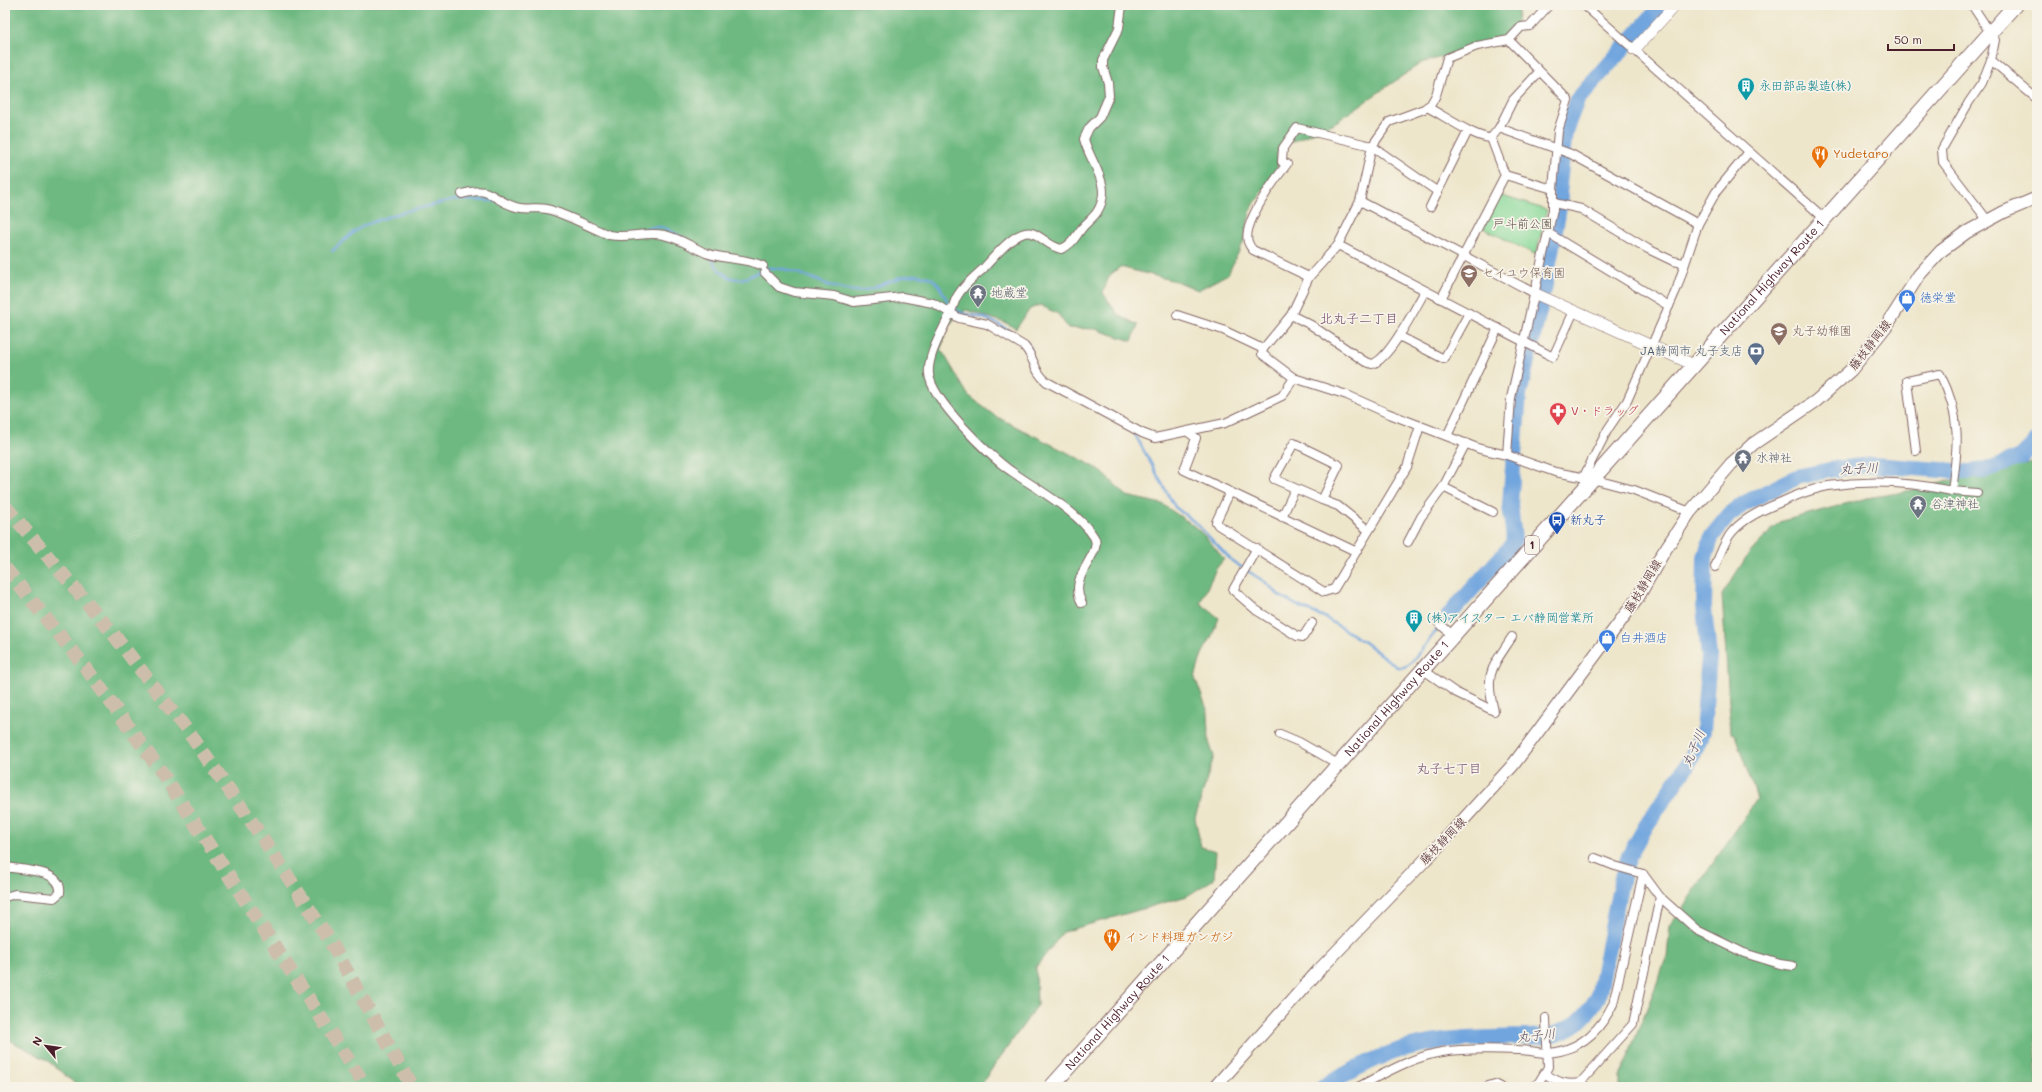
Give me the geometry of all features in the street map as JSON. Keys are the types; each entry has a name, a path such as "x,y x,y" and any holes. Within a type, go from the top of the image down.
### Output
{"highway":[{"name":"National Highway Route 1","path":"1051,1087 1422,669 1448,632 1587,478 1694,365 2015,5"}],"main road":[{"name":"藤枝静岡線","path":"1216,1087 1320,969 1514,765 1638,599 1663,553 1690,512 1716,480 1741,454 1769,432 1816,401 1851,370 1888,323 1929,262 1968,232 2037,198"}],"street":[{"path":"1082,603 1077,596 1078,582 1095,545 1093,535 1058,503 996,459 946,406 930,382 928,372 930,361 957,296 962,289 1018,235 1026,232 1032,233 1049,245 1061,249 1073,242 1082,228 1097,212 1102,196 1102,181 1084,139 1088,128 1100,117 1109,96 1108,82 1103,67 1103,60 1119,28 1122,5"},
{"path":"1549,5 1530,26 1521,27 1509,40 1477,46 1447,58 1436,95 1431,104 1389,122 1372,146 1360,201 1338,245 1309,277 1291,315 1263,348 1262,354 1294,378 1347,395 1447,436 1555,472 1587,478 1634,490 1690,512"},
{"path":"1584,5 1748,153 1824,218"},
{"path":"1632,48 1675,5"},
{"path":"1972,5 1995,40 1991,60 1982,83 1969,102 1942,149 1941,155 1943,162 1988,221"},
{"path":"1509,40 1568,100 1558,131 1553,189 1554,203 1536,294 1529,344 1511,398 1512,457"},
{"path":"1991,60 2037,99"},
{"path":"1491,138 1499,128 1508,107 1539,72"},
{"path":"1427,107 1468,131 1486,138 1491,138"},
{"path":"1309,277 1253,250 1247,242 1249,226 1258,208 1276,178 1287,164 1282,162 1283,148 1297,128 1372,146 1438,192"},
{"path":"1499,128 1566,152 1698,224"},
{"path":"1430,207 1468,131"},
{"path":"1441,299 1505,175 1491,138"},
{"path":"1587,478 1608,429 1627,401 1677,288 1698,224 1716,192 1748,153"},
{"path":"1505,175 1553,189"},
{"path":"462,194 478,190 490,193 507,204 518,208 546,209 609,235 620,238 650,234 664,235 721,258 756,262 773,283 786,291 834,296 854,302 902,297 921,299 933,303 950,314 959,318 981,321 1016,340 1028,350 1039,376 1047,382 1142,433 1155,438 1225,423 1282,396 1294,378"},
{"path":"1360,201 1536,294 1694,365"},
{"path":"1554,203 1581,209 1648,249 1673,261 1684,263"},
{"path":"1548,233 1669,306"},
{"path":"1338,245 1553,357 1574,311"},
{"path":"1291,315 1311,325 1368,363 1376,363 1399,336 1425,291"},
{"path":"1399,336 1444,359 1469,313"},
{"path":"1177,315 1223,330 1263,348"},
{"path":"1447,436 1498,328"},
{"path":"1916,451 1907,381 1940,374 1954,406 1957,418 1956,460 1952,489"},
{"path":"1230,492 1216,522 1218,525 1257,548 1324,592 1334,589 1407,467 1420,426"},
{"path":"1188,432 1196,438 1184,470 1355,552"},
{"path":"1322,500 1340,465 1294,443 1274,479 1295,489 1322,500 1338,506 1368,530"},
{"path":"1408,542 1424,513 1442,487 1466,443"},
{"path":"1715,567 1730,535 1743,523 1771,506 1826,486 1880,482 1920,484 1977,493"},
{"path":"1442,487 1493,512"},
{"path":"1282,517 1295,489"},
{"path":"1257,548 1233,590 1256,610 1297,636 1303,637 1312,623"},
{"path":"1437,621 1448,632"},
{"path":"1422,669 1455,692 1494,711 1488,690 1491,669 1512,637"},
{"path":"1280,734 1299,742 1338,764"},
{"path":"1595,858 1615,866 1642,873 1660,897 1697,930 1744,953 1780,964 1793,966"},
{"path":"5,867 50,875 61,886 60,893 54,898 15,894 5,897"},
{"path":"1358,1087 1416,1058 1444,1052 1519,1050 1547,1051 1570,1048 1584,1042 1597,1032 1613,1004 1642,873"},
{"path":"1545,1074 1560,1082 1570,1085 1580,1083 1633,1024 1660,897"},
{"path":"1533,1087 1545,1074 1548,1067 1546,1021"},
{"path":"1485,1087 1495,1084 1501,1087"}],"green space":[{"path":"5,5 1519,5 1516,29 1507,35 1490,43 1421,63 1336,122 1278,148 1277,169 1251,209 1243,243 1228,274 1198,290 1179,282 1120,267 1109,276 1103,293 1118,315 1138,325 1132,341 1095,329 1068,328 1058,314 1040,305 1030,309 1016,329 1006,323 966,310 955,318 949,326 941,349 968,395 995,416 1086,462 1103,473 1127,496 1162,504 1194,526 1206,537 1224,559 1216,569 1200,603 1219,618 1211,638 1202,654 1195,678 1208,712 1209,742 1214,756 1195,818 1201,847 1216,851 1214,879 1187,896 1063,932 1036,967 1037,1006 979,1087 79,1087 47,1060 5,1038"},
{"name":"戸斗前公園","path":"1499,195 1547,210 1536,255 1483,228"},
{"path":"2037,461 2037,1087 1620,1087 1620,1077 1667,957 1670,926 1757,799 1735,735 1731,733 1722,595 1747,556 1779,522 1867,498 1898,493"}],"waterway":[{"path":"1544,290 1561,197 1559,184 1565,131 1577,100 1662,5"},
{"path":"332,251 355,231 367,224 399,213 455,200 496,201"},
{"path":"640,231 647,228 659,227 685,239"},
{"path":"711,258 722,273 732,278 743,279 762,270 772,268 783,269 793,271 833,287 854,291 870,289 910,275 927,277 934,280 938,284 947,301 958,311 964,314 984,318 995,323 1024,340 1031,349"},
{"path":"1449,615 1511,546 1514,540 1510,504 1519,395 1541,303"},
{"path":"1133,431 1175,507 1197,524 1232,561 1265,582 1280,596 1300,607 1324,617 1364,642 1397,667 1404,667 1410,664 1449,615"},
{"name":"丸子川","path":"1322,1087 1388,1054 1428,1043 1462,1039 1548,1036 1572,1027 1583,1018 1593,1005 1598,997 1622,877 1629,856 1646,826 1691,759 1703,731 1709,657 1704,607 1705,557 1712,536 1729,515 1745,503 1797,477 1834,469 1872,465 1969,472 1986,470 2021,457 2037,441"}],"tunnel":[{"path":"5,506 111,631 195,741 260,834 330,941 412,1087"},
{"path":"5,568 83,664 163,774 366,1087"}],"place":[{"name":"永田部品製造(株)","path":"1746,101"},
{"name":"Yudetaro","path":"1820,169"},
{"name":"セイユウ保育園","path":"1469,288"},
{"name":"地蔵堂","path":"978,308"},
{"name":"徳栄堂","path":"1907,313"},
{"name":"丸子幼稚園","path":"1779,346"},
{"name":"JA静岡市 丸子支店","path":"1756,366"},
{"name":"V・ドラッグ","path":"1558,426"},
{"name":"水神社","path":"1743,473"},
{"name":"谷津神社","path":"1918,519"},
{"name":"新丸子","path":"1557,535"},
{"name":"(株)アイスター エバ静岡営業所","path":"1414,633"},
{"name":"白井酒店","path":"1607,653"},
{"name":"インド料理ガンガジ","path":"1112,952"}],"district":[{"name":"北丸子二丁目","path":"1359,318"},
{"name":"丸子七丁目","path":"1449,768"}]}
